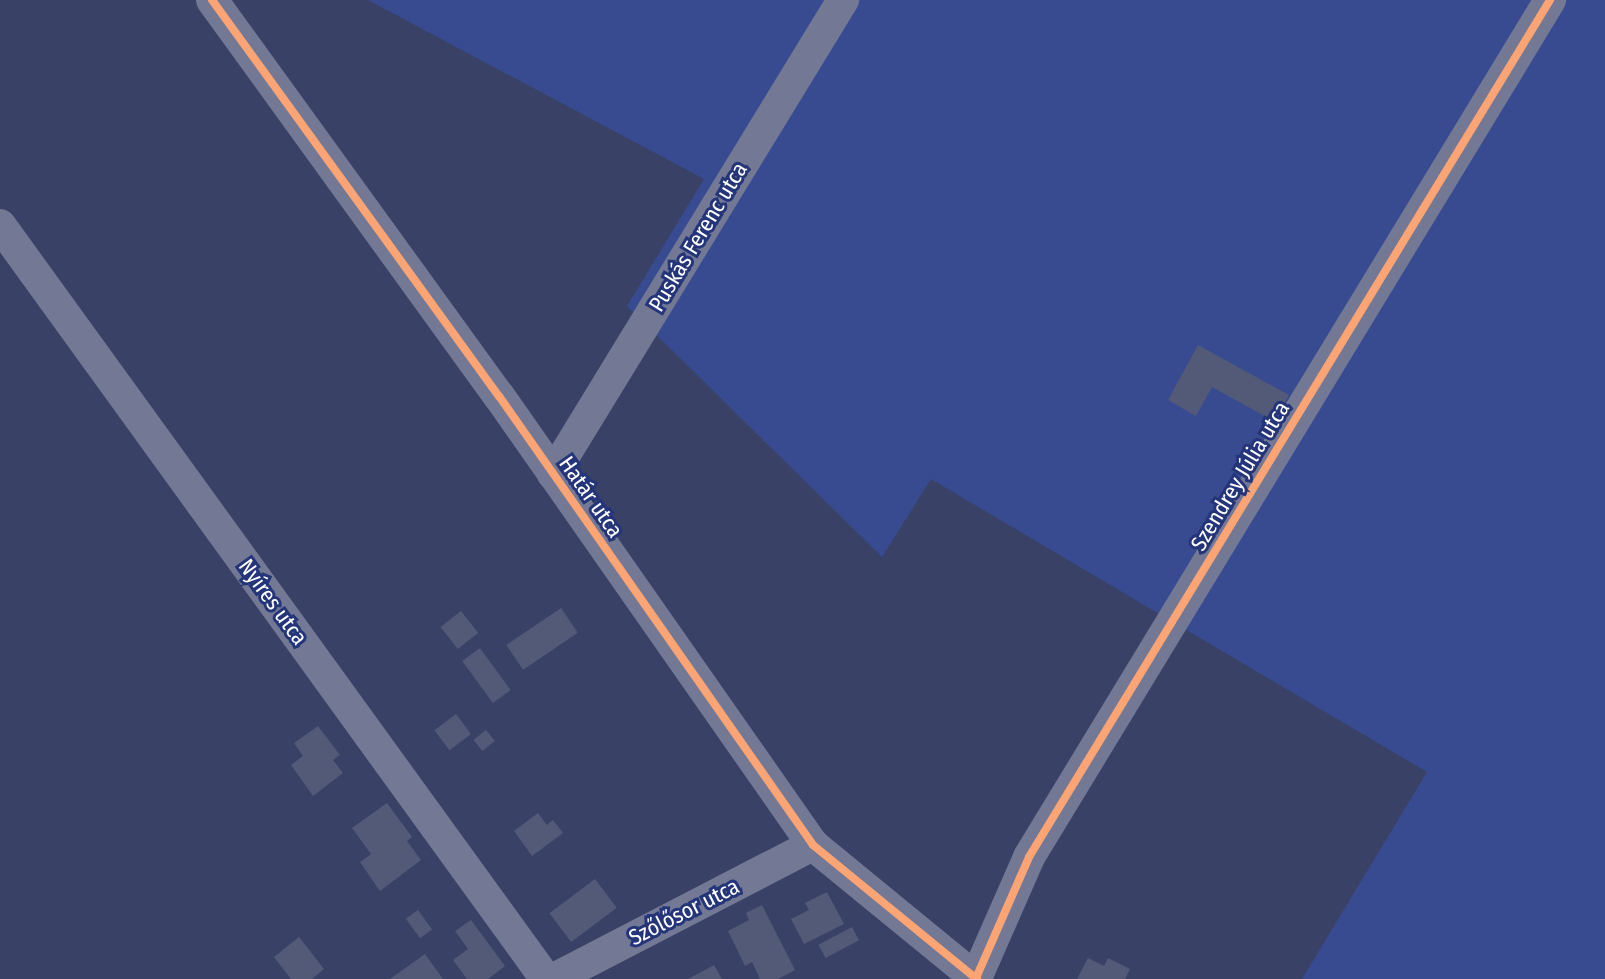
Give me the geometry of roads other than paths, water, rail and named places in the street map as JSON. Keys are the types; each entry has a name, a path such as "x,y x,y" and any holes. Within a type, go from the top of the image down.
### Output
{"street":[{"name":"Határ utca","path":"212,0 553,474 813,845 977,978"},
{"name":"Puskás Ferenc utca","path":"553,474 843,0"},
{"name":"Szendrey Júlia utca","path":"977,978 1029,857 1550,0"},
{"name":"Nyíres utca","path":"0,225 546,979"},
{"name":"Szőlősor utca","path":"554,979 813,845"}]}
